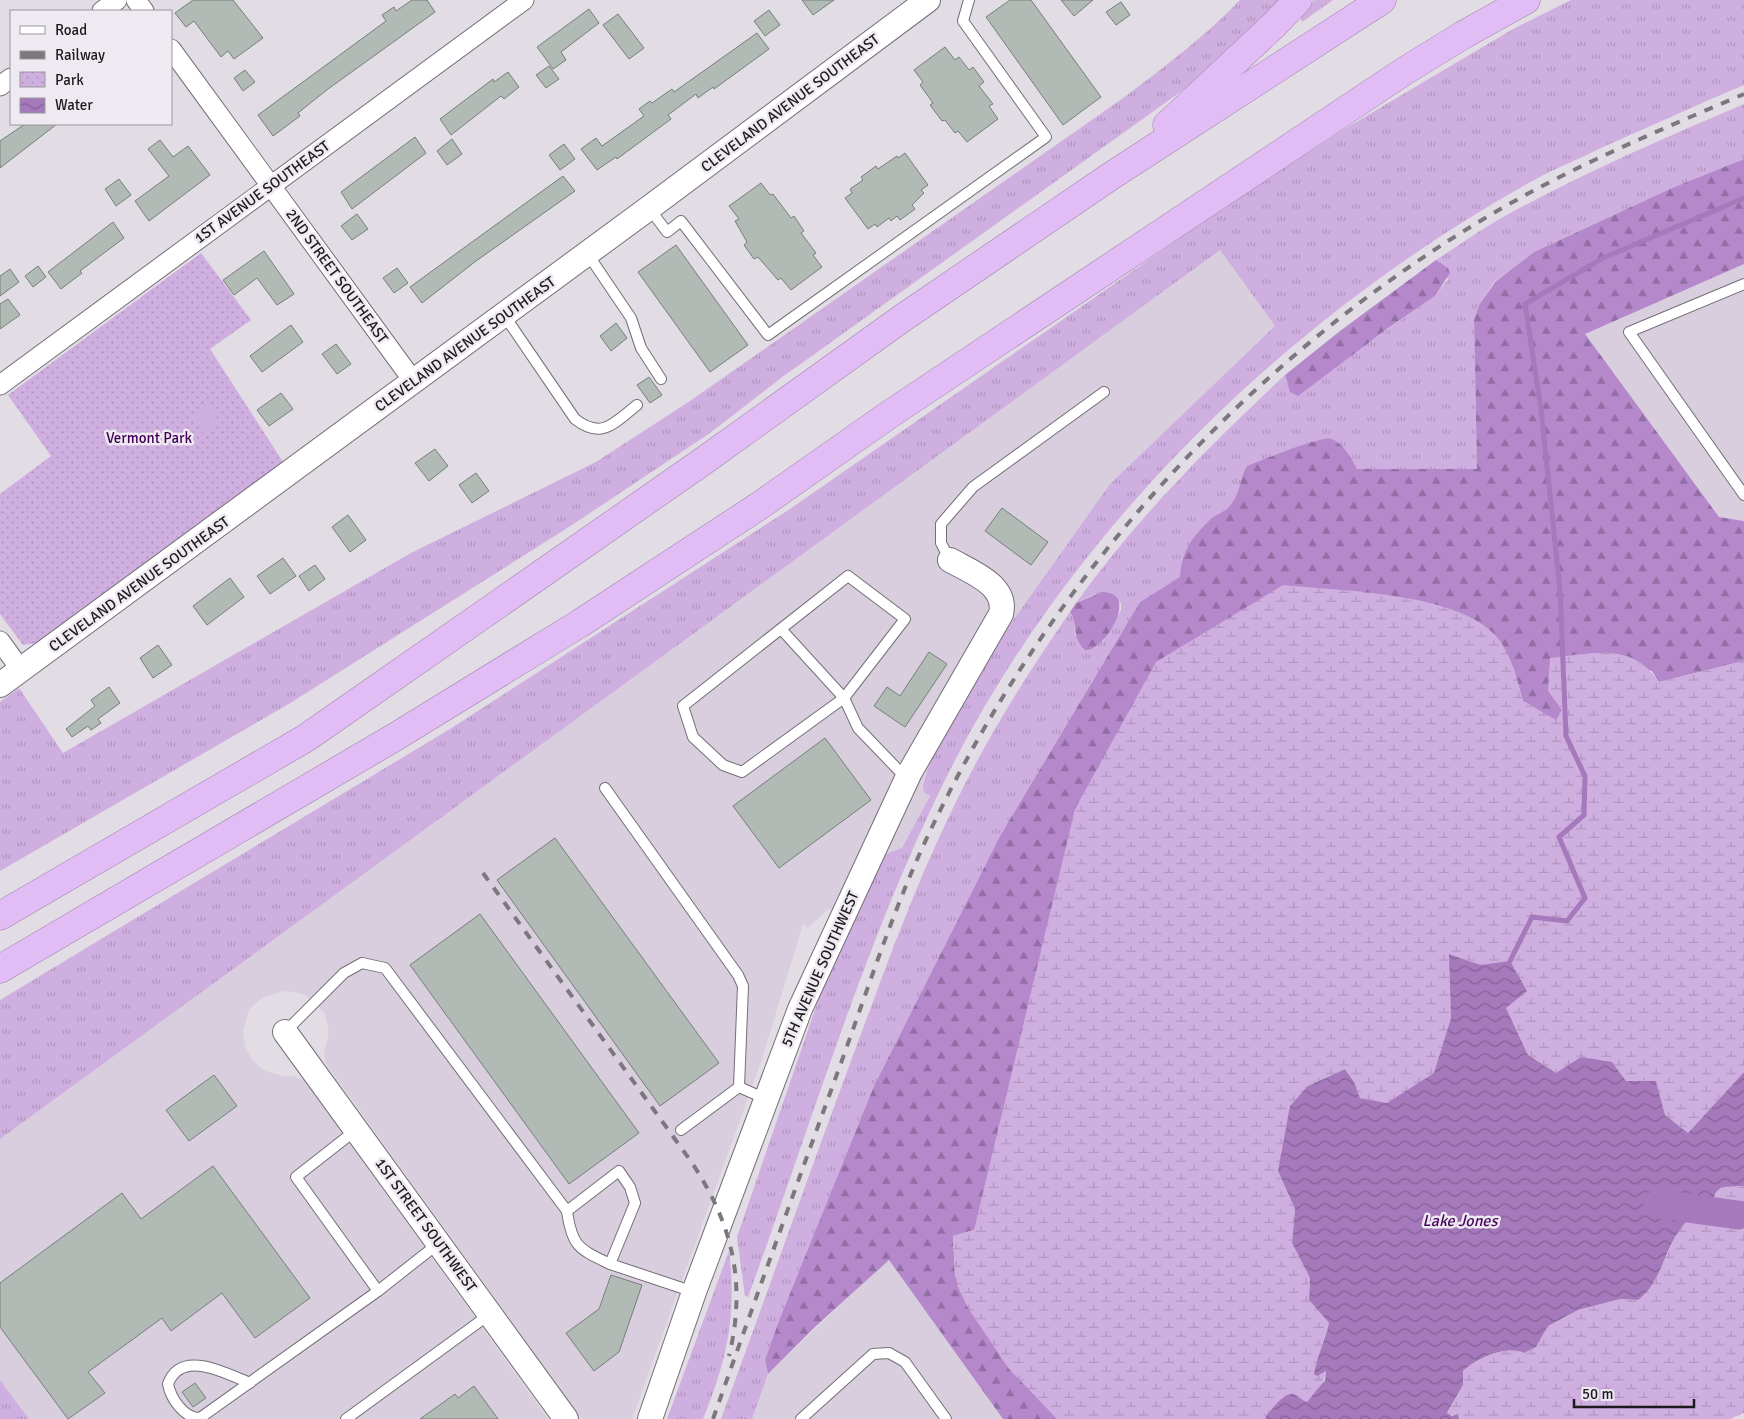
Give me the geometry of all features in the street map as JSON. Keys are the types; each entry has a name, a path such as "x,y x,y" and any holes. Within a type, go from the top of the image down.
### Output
{"highway":[{"path":"1111,176 1274,26 1298,0"},
{"path":"0,916 306,738 702,462 904,317 1111,176 1382,0"},
{"path":"0,969 403,732 579,624 759,506 890,414 1403,72 1505,0"},
{"path":"1403,72 1463,35 1526,0"}],"street":[{"path":"103,10 117,0"},
{"name":"1ST AVENUE SOUTHEAST","path":"0,385 524,0"},
{"name":"CLEVELAND AVENUE SOUTHEAST","path":"0,685 414,382 928,0"},
{"name":"2ND STREET SOUTHEAST","path":"172,50 414,382"},
{"name":"5TH AVENUE SOUTHWEST","path":"650,1419 694,1292 800,1009 907,779 973,660 996,624 1003,606 1000,594 992,586 950,560"},
{"path":"0,641 21,670"},
{"name":"1ST STREET SOUTHWEST","path":"285,1032 566,1419"}],"lane":[{"path":"649,208 667,232 681,221 768,334 1046,137 963,21 970,0"},
{"path":"587,253 632,318 641,348 661,379"},
{"path":"1744,284 1629,332 1744,495"},
{"path":"504,314 575,419 586,428 599,430 613,424 638,405"},
{"path":"950,560 941,544 941,524 973,488 1104,392"},
{"path":"848,576 905,619 844,698 742,772 723,765 694,737 683,706 848,576"},
{"path":"781,629 844,698 858,728 907,779"},
{"path":"605,788 738,975 743,986 739,1087"},
{"path":"285,1032 344,973 362,963 385,968 566,1211 575,1243 591,1255 610,1264 694,1292"},
{"path":"739,1087 766,1099"},
{"path":"681,1130 739,1087"},
{"path":"356,1130 296,1177 378,1291"},
{"path":"566,1211 619,1171 630,1187 635,1203 610,1264"},
{"path":"250,1383 204,1364 187,1366 172,1376 168,1384 172,1397 183,1411 194,1418 200,1418 250,1383 378,1291 438,1243"},
{"path":"346,1419 490,1314"},
{"path":"801,1419 873,1354 889,1353 905,1362 946,1419"}],"shaded area":[{"path":"1220,250 1275,326 1110,484 932,754 928,768 930,796 902,848 888,853 834,910 828,909 808,928 803,924 762,1059 632,1419 582,1419 326,1064 324,1054 329,1032 324,1012 303,994 285,991 263,997 249,1010 243,1032 245,1046 252,1060 265,1071 304,1080 548,1419 29,1419 0,1380 0,1139"},
{"path":"1744,264 1744,521 1719,517 1584,334"},
{"path":"889,1259 1003,1419 752,1419 768,1374"}],"green space":[{"path":"1240,0 1284,0 1204,75 781,378 710,433 572,525 287,705 0,871 0,702 19,688 63,753 411,553 596,462 690,401 1126,96 1199,38"},
{"path":"1315,0 1333,0 1302,22 1300,16"},
{"path":"1571,0 1744,0 1744,85 1542,176 1444,234 1356,296 1273,363 1194,437 1121,516 1054,601 995,689 944,782 915,844 863,972 748,1297 745,1296 737,1237 820,995 877,861 888,853 902,848 930,796 924,792 923,786 932,754 978,670 1110,484 1275,326 1220,250 0,1139 0,1000 450,729 790,509 1229,204 1346,128 1513,29"},
{"path":"1744,104 1744,159 1672,188 1534,252 1495,281 1479,305 1474,320 1477,469 1357,469 1140,602 1000,836 874,1086 765,1360 768,1374 752,1419 721,1419 832,1113 924,871 967,781 994,731 1038,659 1070,612 1074,617 1075,636 1103,641 1121,610 1121,603 1095,594 1076,603 1099,572 1175,484 1285,375 1287,383 1331,369 1435,296 1448,279 1441,264 1436,260 1494,222 1532,201 1652,144"},
{"path":"1744,159 1744,264 1585,334 1719,517 1744,521 1744,661 1659,682 1652,671 1583,654 1572,656 1548,690 1562,710 1556,721 1523,701 1513,667 974,1230 953,1236 955,1275 1057,1419 1003,1419 889,1260 815,1327 768,1374 765,1360 779,1321 874,1086 1000,836 1140,602 1180,577 1183,559 1189,544 1212,518 1232,503 1238,493 1247,466 1304,444 1332,439 1347,452 1357,469 1477,469 1474,320 1479,305 1496,281 1534,252 1672,188"},
{"name":"Vermont Park","path":"201,253 251,320 210,349 283,462 36,643 23,645 0,614 0,494 51,456 8,395"},
{"path":"1436,260 1448,268 1450,273 1435,296 1387,329 1298,396 1290,392 1285,375 1340,331"},
{"path":"209,405 220,423 203,433 192,416"},
{"path":"1283,585 1395,596 1453,610 1477,621 1501,642 1513,666 1523,701 1556,720 1562,710 1548,690 1550,658 1596,653 1624,655 1636,660 1648,669 1659,682 1744,661 1744,1072 1688,1133 1665,1115 1656,1081 1626,1081 1612,1062 1556,1073 1528,1055 1506,1008 1481,965 1450,954 1451,1018 1435,1073 1387,1103 1360,1098 1354,1082 1345,1069 1308,1086 1278,1171 1295,1209 1292,1243 1310,1278 1309,1300 1329,1323 1315,1368 1321,1374 1326,1370 1319,1388 1306,1403 1294,1394 1266,1416 1265,1419 1057,1419 1009,1369 968,1308 958,1287 955,1275 953,1236 974,1230 1075,809 1156,662"},
{"path":"1102,592 1113,595 1119,601 1119,611 1109,633 1093,648 1085,650 1080,645 1076,635 1073,617 1070,612 1076,603"},
{"path":"1744,1186 1744,1413 1730,1419 1459,1419 1459,1417 1447,1414 1463,1385 1463,1371 1484,1357 1509,1351 1524,1353 1536,1347 1548,1326 1578,1310 1620,1299 1638,1300 1649,1289 1678,1232 1687,1220 1698,1209 1714,1202 1716,1192 1722,1187"},
{"path":"729,1251 732,1296 728,1337 718,1377 703,1419 667,1419"},
{"path":"0,1380 29,1419 0,1419"}],"water":[{"name":"Lake Jones","path":"1449,954 1481,965 1510,961 1527,991 1506,1008 1528,1055 1556,1073 1581,1057 1612,1062 1626,1081 1656,1081 1665,1115 1688,1133 1744,1072 1744,1186 1722,1187 1716,1192 1711,1207 1696,1209 1675,1237 1656,1279 1638,1300 1620,1299 1578,1310 1548,1326 1536,1347 1524,1353 1509,1351 1492,1354 1469,1366 1463,1371 1463,1385 1447,1413 1452,1416 1458,1414 1459,1419 1265,1419 1278,1402 1289,1394 1294,1394 1307,1402 1325,1380 1326,1371 1317,1376 1314,1374 1329,1323 1309,1300 1310,1278 1292,1243 1295,1209 1278,1171 1290,1106 1308,1086 1345,1069 1354,1082 1360,1098 1387,1103 1434,1073 1451,1018"}],"building":[{"path":"193,0 233,0 263,38 234,59 228,51 221,57 194,21 186,27 175,13"},
{"path":"412,0 427,0 435,12 328,89 298,113 300,116 273,136 258,115 386,21 382,15 394,7 396,11"},
{"path":"802,0 834,0 813,15"},
{"path":"1010,0 1031,0 1101,97 1063,125 986,17"},
{"path":"1061,0 1093,0 1074,16"},
{"path":"1121,2 1130,15 1116,25 1106,12"},
{"path":"589,9 599,23 561,52 566,60 553,69 537,47"},
{"path":"769,10 780,25 765,36 754,21"},
{"path":"618,14 644,48 629,59 603,25"},
{"path":"757,33 769,49 714,89 713,87 698,98 696,94 668,115 671,119 617,159 616,157 597,170 581,149 596,138 602,146 644,116 639,109 650,101 652,103 672,89 674,92"},
{"path":"945,47 955,60 959,57 969,70 973,67 984,82 979,86 993,104 989,106 998,119 967,142 958,131 955,133 945,120 942,121 930,105 933,103 920,85 923,82 914,70"},
{"path":"549,66 559,79 546,88 536,75"},
{"path":"245,70 255,82 243,91 234,78"},
{"path":"508,72 519,87 504,99 501,96 451,135 440,119 493,79 494,82"},
{"path":"24,125 56,125 0,168 0,141"},
{"path":"415,137 426,153 352,209 341,192"},
{"path":"452,139 462,154 447,165 437,151"},
{"path":"160,140 173,157 188,146 210,175 149,221 135,201 169,176 148,149"},
{"path":"564,144 575,159 560,170 549,155"},
{"path":"905,153 928,185 921,190 924,193 912,205 915,209 900,220 897,216 891,221 889,218 877,227 875,224 868,229 845,198 852,193 850,189 863,180 861,177 876,166 878,169"},
{"path":"563,176 575,191 476,261 422,303 410,287"},
{"path":"119,179 131,195 116,206 105,189"},
{"path":"761,183 770,195 773,194 791,218 794,216 804,231 801,233 816,253 813,255 822,267 791,290 781,278 778,280 758,257 754,259 744,245 747,242 735,221 739,219 729,206"},
{"path":"357,214 368,229 352,240 341,226"},
{"path":"113,222 124,238 80,271 82,273 61,289 48,272"},
{"path":"676,245 748,345 710,372 638,272"},
{"path":"264,251 294,294 277,305 257,278 234,295 223,280"},
{"path":"38,266 46,277 33,287 25,276"},
{"path":"397,268 408,283 394,293 383,278"},
{"path":"10,269 19,282 0,296 0,276"},
{"path":"8,299 20,315 0,329 0,304"},
{"path":"616,323 627,338 611,351 600,336"},
{"path":"291,325 303,342 262,372 250,356"},
{"path":"336,344 351,364 337,374 322,354"},
{"path":"649,377 662,395 650,403 637,385"},
{"path":"281,393 293,409 269,426 257,410"},
{"path":"435,449 448,466 429,481 415,463"},
{"path":"476,473 489,491 472,503 459,485"},
{"path":"1002,508 1048,542 1031,565 985,531"},
{"path":"348,515 366,540 350,552 332,527"},
{"path":"283,558 296,576 270,594 257,576"},
{"path":"315,565 325,579 309,591 299,576"},
{"path":"230,578 244,597 207,625 193,606"},
{"path":"158,645 172,665 153,678 140,658"},
{"path":"929,652 947,664 905,727 874,706 887,687 900,696"},
{"path":"109,687 120,703 98,719 101,723 91,730 88,726 72,737 66,729 95,706 91,700"},
{"path":"825,738 871,800 779,868 733,806"},
{"path":"555,838 719,1063 660,1106 497,880"},
{"path":"480,914 639,1133 569,1184 410,965"},
{"path":"214,1075 237,1106 189,1141 166,1110"},
{"path":"213,1166 310,1298 255,1338 222,1293 171,1331 162,1318 88,1372 105,1393 68,1419 0,1327 0,1283 122,1193 141,1219"},
{"path":"611,1275 642,1285 619,1352 594,1371 566,1333 599,1309"},
{"path":"195,1383 206,1398 193,1407 182,1392"},
{"path":"474,1386 498,1419 420,1419 455,1394 458,1398"}],"waterway":[{"path":"1510,961 1532,917 1567,921 1585,898 1559,837 1584,815 1585,776 1566,736 1560,590 1541,409 1525,304 1603,258 1744,198"},
{"path":"1658,1204 1738,1215"},
{"path":"1738,1215 1744,1218"}],"railway":[{"path":"713,1419 884,942 907,883 933,825 982,732 1038,642 1101,557 1170,476 1244,401 1324,331 1408,268 1497,211 1557,178 1744,94"},
{"path":"483,873 690,1160 716,1206 726,1230 736,1278 734,1329 729,1356"}]}
